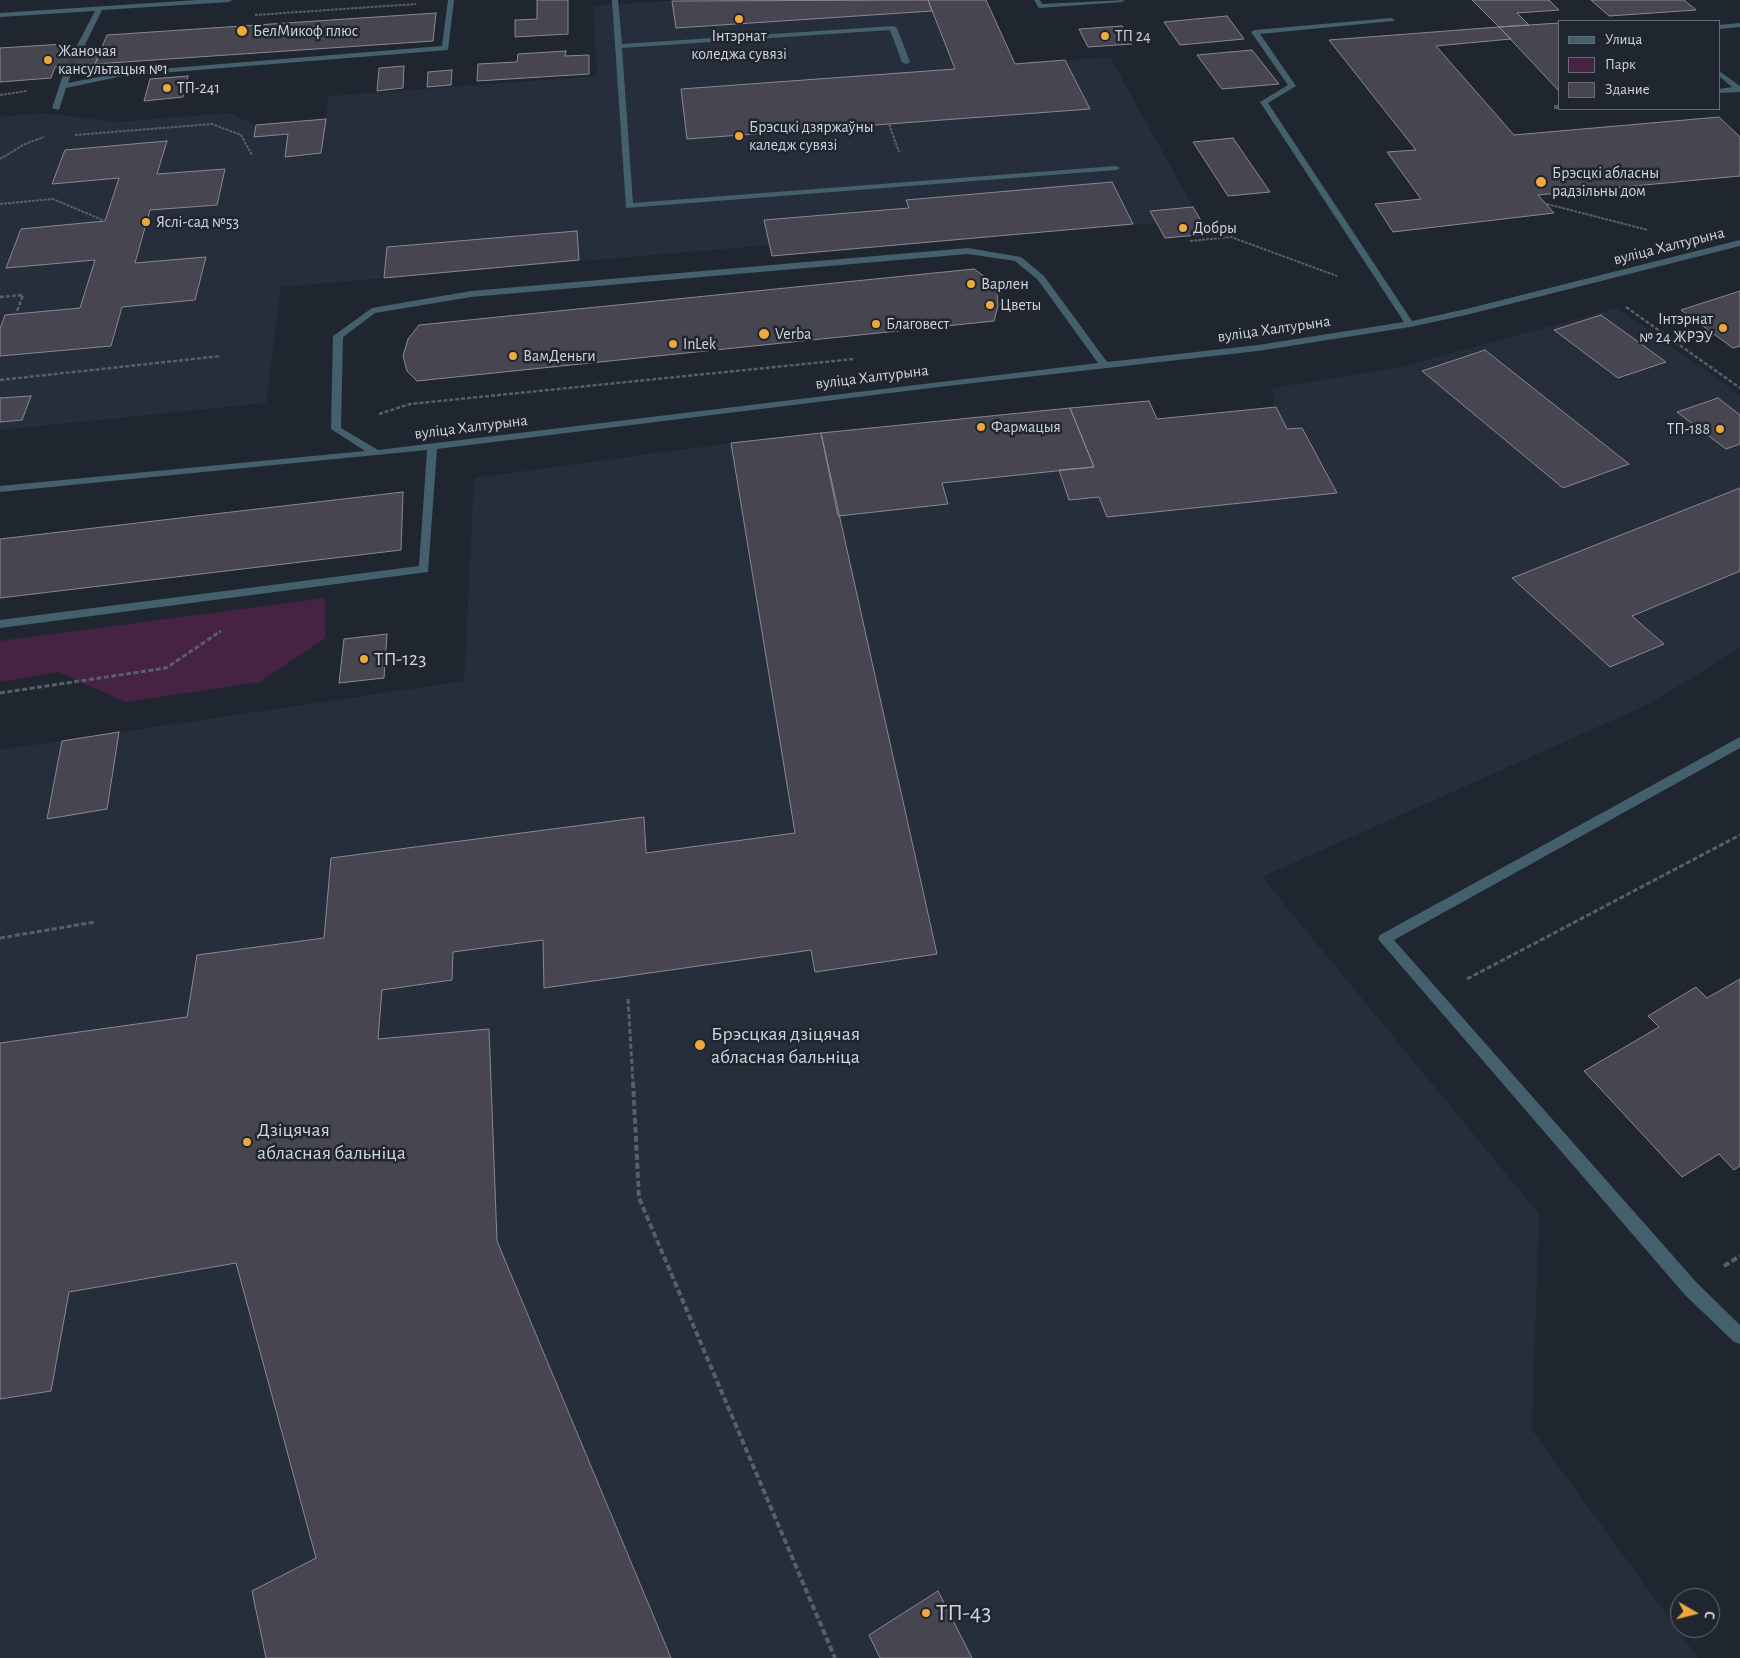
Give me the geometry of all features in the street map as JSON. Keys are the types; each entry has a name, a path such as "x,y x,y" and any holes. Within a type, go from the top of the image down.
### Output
{"street":[{"path":"0,15 229,0"},
{"path":"64,86 123,74 445,48 451,0"},
{"path":"615,0 629,206 1116,168"},
{"path":"1036,0 1040,6 1122,0"},
{"path":"76,55 99,9"},
{"path":"1391,20 1255,32 1292,86 1264,102 1410,324"},
{"path":"1720,27 1740,25"},
{"path":"619,46 893,28 906,62"},
{"path":"56,108 70,66"},
{"path":"1720,73 1739,89"},
{"path":"1720,91 1739,89"},
{"name":"вуліца Халтурына","path":"0,489 376,453 1258,348 1410,324 1466,312 1740,243"},
{"path":"376,453 336,429 338,336 372,311 471,294 968,251 1018,259 1041,278 1104,365"},
{"path":"0,624 424,569 432,446"},
{"path":"1740,742 1385,939 1691,1289 1740,1336"}],"path":[{"path":"74,135 212,124 241,135 252,155"},
{"path":"0,160 25,144 44,137"},
{"path":"0,204 53,199 106,222"},
{"path":"1546,204 1653,232"},
{"path":"1190,241 1231,237 1391,296"},
{"path":"0,297 24,295 16,314"},
{"path":"1625,306 1740,388"},
{"path":"0,380 221,356"},
{"path":"336,429 410,404 861,358"},
{"path":"0,693 166,668 222,630"},
{"path":"1462,982 1740,835"},
{"path":"0,938 95,922"},
{"path":"628,999 639,1198 836,1658"},
{"path":"1716,1271 1740,1256"}],"shaded area":[{"name":"Брэсцкі дзяржаўны каледж сувязі","path":"682,0 986,0 1015,64 1110,57 1193,207 1157,223 772,256 769,245 281,287 266,403 0,430 0,117 43,113 117,122 229,113 256,125 254,137 288,134 285,157 321,153 329,96 597,76 593,6"},
{"name":"Брэсцкая дзіцячая абласная бальніца","path":"1617,308 1740,395 1740,648 1649,704 1262,877 1539,1214 1532,1430 1670,1620 1670,1638 1683,1638 1698,1658 0,1658 0,750 464,681 474,478 731,443 1149,401 1158,419 1275,407 1272,388 1405,366"}],"green space":[{"path":"325,598 325,638 260,682 126,702 58,672 0,682 0,641"}],"building":[{"path":"537,0 568,0 568,34 515,37 515,20 537,19"},
{"path":"928,0 986,0 1015,64 1065,60 1090,109 687,139 681,89 955,69"},
{"name":"Інтэрнат коледжа сувязі","path":"928,0 932,11 676,28 672,1"},
{"path":"1472,0 1549,0 1559,10 1517,13 1529,25 1499,27"},
{"path":"1591,0 1684,0 1696,10 1609,16"},
{"path":"436,13 433,41 95,64 107,35"},
{"path":"1227,16 1244,39 1180,45 1164,22"},
{"path":"1558,23 1558,90 1499,27"},
{"name":"ТП 24","path":"1122,26 1132,44 1088,47 1079,29"},
{"path":"1499,27 1511,39 1436,46 1514,135 1719,117 1740,137 1740,176 1538,195 1554,213 1393,232 1375,204 1421,199 1387,152 1416,150 1329,40"},
{"name":"Жаночая кансультацыя №1","path":"65,44 60,56 100,53 95,64 55,67 51,78 0,82 0,48"},
{"path":"1252,50 1279,84 1222,89 1197,55"},
{"path":"566,51 565,56 589,55 589,74 477,81 478,64 517,62 518,54"},
{"path":"404,66 403,88 377,91 379,68"},
{"path":"452,70 451,85 427,87 428,72"},
{"name":"ТП-241","path":"188,76 183,97 144,101 150,79"},
{"path":"326,119 321,153 285,157 288,134 254,137 256,125"},
{"path":"1233,138 1270,192 1228,196 1193,142"},
{"path":"167,141 157,174 225,169 217,205 150,210 135,263 206,257 195,300 122,307 111,346 0,356 0,329 5,315 80,308 95,260 6,268 21,229 105,221 119,178 52,184 65,150"},
{"path":"1112,182 1133,224 772,256 764,220 909,208 906,200"},
{"name":"Добры","path":"1193,207 1209,234 1165,238 1150,211"},
{"path":"577,231 579,260 384,278 387,247"},
{"path":"974,269 988,279 997,292 998,306 994,321 417,381 407,371 403,356 408,339 419,325"},
{"name":"Інтэрнат № 24 ЖРЭУ","path":"1740,291 1740,346 1733,348 1681,310"},
{"path":"1601,315 1666,362 1618,378 1554,330"},
{"path":"1485,350 1629,464 1563,488 1422,371"},
{"path":"31,396 22,420 0,422 0,398"},
{"name":"ТП-188","path":"1718,398 1740,415 1740,444 1726,449 1677,412"},
{"path":"1149,401 1157,419 1276,407 1287,429 1302,428 1337,493 1107,517 1099,497 1069,500 1059,470 1094,467 1070,408"},
{"path":"1070,408 1094,467 942,483 948,504 838,516 821,433"},
{"name":"Дзіцячая абласная бальніца","path":"821,433 937,954 815,972 811,950 544,988 543,940 453,952 452,980 382,990 378,1039 489,1029 497,1241 671,1658 266,1658 252,1591 316,1558 236,1263 69,1292 51,1391 0,1399 0,1043 187,1017 197,955 324,938 331,858 644,817 646,853 795,833 731,443"},
{"path":"1740,488 1740,571 1632,616 1664,644 1610,667 1512,578"},
{"path":"403,492 401,550 0,598 0,539"},
{"name":"ТП-123","path":"387,634 384,678 339,683 344,639"},
{"path":"119,732 107,809 47,819 62,741"},
{"path":"1740,979 1740,1166 1734,1170 1719,1154 1682,1177 1584,1071 1659,1027 1648,1016 1696,987 1707,998"},
{"name":"ТП-43","path":"938,1591 972,1658 880,1658 869,1635"}],"tunnel":[{"path":"70,66 76,55"}],"place":[{"name":"Інтэрнат коледжа сувязі","path":"739,19"},
{"name":"БелМикоф плюс","path":"242,31"},
{"name":"ТП 24","path":"1105,36"},
{"name":"Жаночая кансультацыя №1","path":"48,60"},
{"name":"ТП-241","path":"167,88"},
{"name":"Брэсцкі дзяржаўны каледж сувязі","path":"739,136"},
{"name":"Брэсцкі абласны радзільны дом","path":"1541,182"},
{"name":"Яслі-сад №53","path":"146,222"},
{"name":"Добры","path":"1183,228"},
{"name":"Варлен","path":"971,284"},
{"name":"Цветы","path":"990,305"},
{"name":"Благовест","path":"876,324"},
{"name":"Інтэрнат № 24 ЖРЭУ","path":"1723,328"},
{"name":"Verba","path":"764,334"},
{"name":"InLek","path":"673,344"},
{"name":"ВамДеньги","path":"513,356"},
{"name":"Фармацыя","path":"981,427"},
{"name":"ТП-188","path":"1720,429"},
{"name":"ТП-123","path":"364,659"},
{"name":"Брэсцкая дзіцячая абласная бальніца","path":"700,1045"},
{"name":"Дзіцячая абласная бальніца","path":"247,1142"},
{"name":"ТП-43","path":"926,1613"}]}
